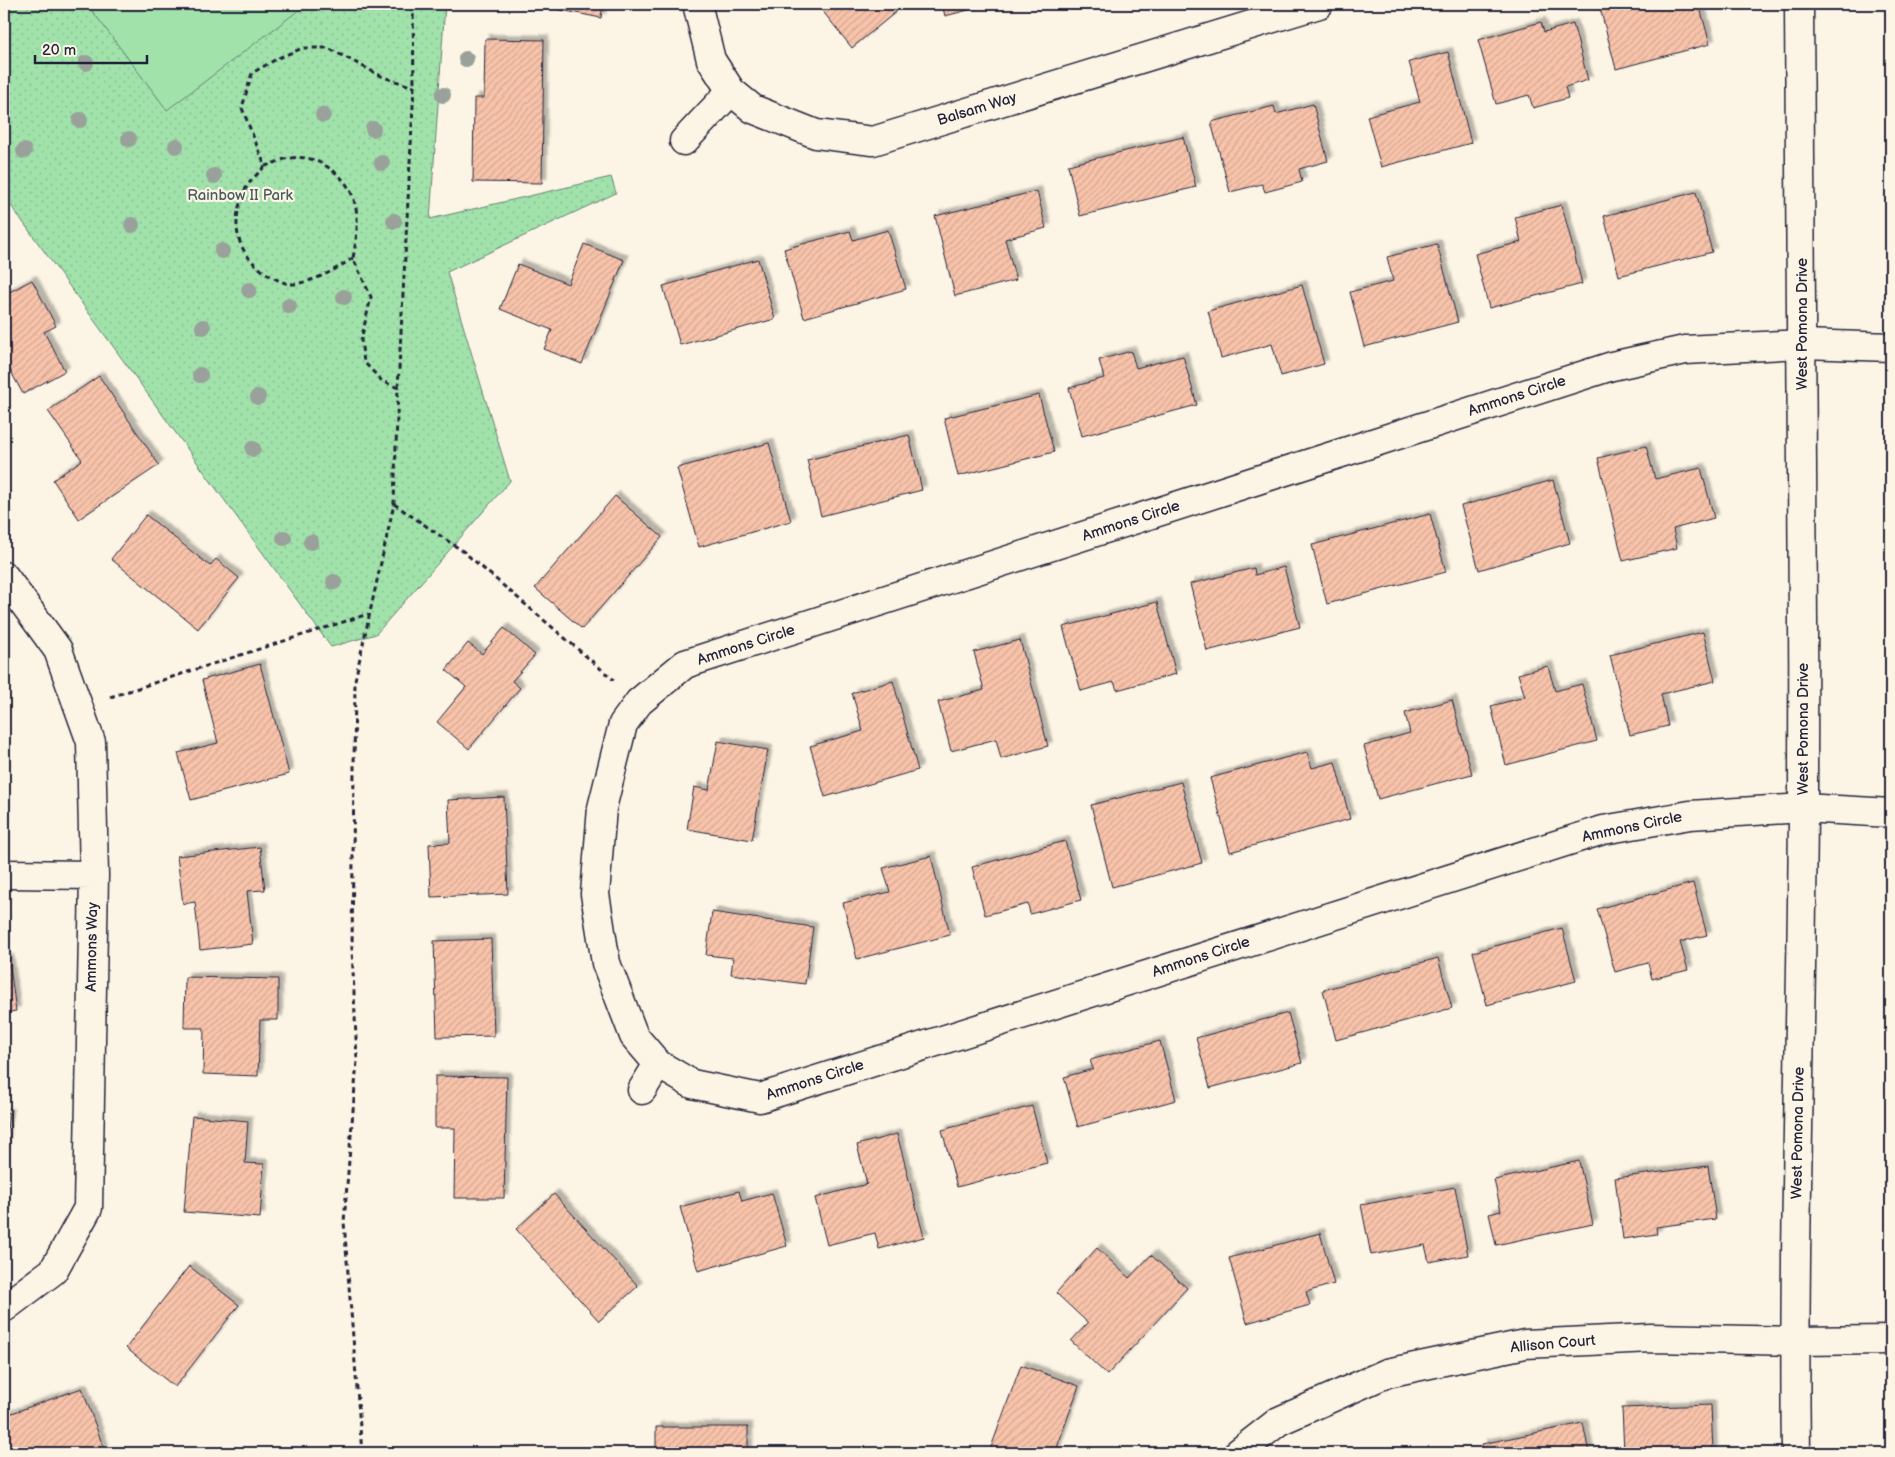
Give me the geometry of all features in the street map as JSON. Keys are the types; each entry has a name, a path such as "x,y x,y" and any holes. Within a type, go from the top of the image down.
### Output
{"street":[{"name":"Balsam Way","path":"697,4 711,60 731,90 753,109 816,134 873,142 1319,4"},
{"name":"West Pomona Drive","path":"1796,1453 1794,1341 1803,808 1803,344 1799,4"},
{"path":"684,141 731,90"},
{"name":"Ammons Circle","path":"1891,347 1803,344 1685,350 1612,366 685,664 638,702 623,724 602,808 595,894 606,963 634,1036 658,1064 692,1084 760,1098 1603,830 1690,814 1803,808 1891,813"},
{"name":"Ammons Way","path":"4,576 58,650 91,742 94,875 88,1208 53,1271 4,1308"},
{"path":"4,874 94,875"},
{"path":"642,1090 658,1064"},
{"name":"Allison Court","path":"1238,1453 1279,1421 1387,1373 1525,1344 1651,1338 1794,1341 1891,1340"}],"path":[{"path":"362,1453 344,1222 357,1061 352,948 355,680 394,504 398,388 414,87 413,4"},
{"path":"265,166 242,108 252,73 278,58 303,48 328,48 383,77 414,87"},
{"path":"353,258 333,271 292,284 271,276 251,262 238,240 237,217 245,188 265,166 290,158 313,158 337,173 349,187 356,203 358,231 353,258 371,297 361,340 364,362 382,381 398,388"},
{"path":"394,504 464,552 638,702"},
{"path":"78,707 369,614"}],"green space":[{"name":"Rainbow II Park","path":"4,4 445,4 430,219 611,177 616,193 447,272 510,481 376,634 331,647 4,196"},
{"path":"87,4 307,4 167,110"}],"building":[{"path":"531,4 603,4 601,18"},
{"path":"817,4 891,4 897,11 852,48"},
{"path":"942,4 992,4 945,16"},
{"path":"1599,4 1699,4 1710,44 1616,69"},
{"path":"1541,22 1544,32 1573,24 1588,80 1565,87 1568,98 1533,108 1529,95 1496,104 1478,40"},
{"path":"485,39 544,40 542,183 473,182 474,98 484,98"},
{"path":"1448,52 1471,143 1381,167 1367,116 1420,102 1409,62"},
{"path":"1313,104 1328,161 1299,169 1302,182 1265,192 1262,184 1230,192 1211,122 1274,106 1276,114"},
{"path":"1183,137 1196,187 1080,216 1068,165"},
{"path":"1037,191 1046,228 1005,239 1016,280 955,296 935,216"},
{"path":"1696,192 1712,252 1619,276 1604,216"},
{"path":"1562,205 1582,284 1489,308 1475,254 1521,242 1515,217"},
{"path":"888,230 906,289 804,318 784,249 850,231 853,240"},
{"path":"584,244 624,260 582,364 544,349 552,330 500,309 518,264 568,284"},
{"path":"1437,244 1458,322 1364,347 1350,292 1393,281 1387,257"},
{"path":"758,259 775,319 680,345 663,286"},
{"path":"32,280 56,326 44,332 65,371 23,394 4,359 4,295"},
{"path":"1302,285 1324,364 1281,376 1272,344 1221,358 1208,311"},
{"path":"1131,351 1136,368 1183,356 1197,405 1082,436 1069,388 1104,378 1099,360"},
{"path":"99,376 159,465 79,519 53,480 82,460 48,411"},
{"path":"1039,395 1054,452 958,476 944,418"},
{"path":"909,435 922,490 821,516 807,460"},
{"path":"769,443 791,521 699,547 677,468"},
{"path":"1646,446 1655,479 1701,468 1714,518 1673,529 1677,548 1623,561 1598,458"},
{"path":"1553,480 1570,543 1479,570 1461,506"},
{"path":"615,496 662,537 582,629 535,588"},
{"path":"1430,514 1446,572 1327,604 1312,545"},
{"path":"146,515 210,566 216,559 239,578 198,629 111,559"},
{"path":"1284,567 1300,627 1207,651 1190,584 1254,568 1255,575"},
{"path":"1157,602 1176,674 1117,690 1114,682 1081,691 1063,627"},
{"path":"504,628 535,655 512,681 520,688 469,749 437,722 466,687 446,670 468,643 482,654"},
{"path":"1703,632 1715,681 1661,694 1668,726 1630,735 1610,655"},
{"path":"1020,640 1048,746 1001,759 996,739 951,751 938,702 984,690 974,652"},
{"path":"260,664 289,774 191,800 178,753 218,743 202,680"},
{"path":"1548,666 1555,691 1582,684 1597,741 1506,765 1491,706 1525,697 1518,674"},
{"path":"893,681 918,770 825,797 810,746 863,731 852,693"},
{"path":"1452,700 1472,774 1378,799 1364,746 1410,733 1405,713"},
{"path":"718,741 768,750 752,840 687,829 694,787 709,790"},
{"path":"1307,752 1312,768 1335,762 1350,819 1230,852 1210,778"},
{"path":"1181,782 1202,863 1112,887 1091,805"},
{"path":"504,797 508,894 431,897 429,844 450,843 448,800"},
{"path":"1065,841 1081,900 1030,914 1028,904 985,915 972,867"},
{"path":"260,847 265,890 247,891 253,944 200,950 195,902 183,904 177,856"},
{"path":"931,856 950,935 857,959 843,903 890,892 883,868"},
{"path":"1693,883 1707,935 1680,942 1688,970 1652,979 1648,963 1615,972 1597,909"},
{"path":"712,912 813,927 805,984 731,974 733,958 706,955"},
{"path":"1562,928 1576,981 1487,1005 1473,952"},
{"path":"491,939 494,1036 437,1037 434,941"},
{"path":"1438,958 1452,1008 1336,1040 1323,990"},
{"path":"9,959 16,1011 4,1013 4,960"},
{"path":"185,977 278,979 278,1020 260,1020 258,1076 203,1074 204,1028 184,1028"},
{"path":"1288,1013 1302,1063 1210,1088 1196,1038"},
{"path":"1160,1041 1176,1100 1078,1127 1064,1077 1093,1069 1090,1060"},
{"path":"435,1076 507,1077 504,1198 454,1198 455,1128 435,1128"},
{"path":"1032,1106 1047,1163 957,1187 942,1130"},
{"path":"4,1112 9,1113 4,1155"},
{"path":"192,1116 248,1121 245,1163 264,1164 260,1218 184,1212"},
{"path":"897,1134 924,1237 879,1249 875,1233 827,1245 815,1198 867,1184 857,1145"},
{"path":"1579,1161 1593,1224 1496,1245 1489,1214 1501,1211 1494,1180"},
{"path":"1708,1166 1716,1219 1656,1227 1657,1234 1623,1239 1615,1178"},
{"path":"1455,1187 1468,1255 1429,1262 1425,1245 1371,1255 1361,1205"},
{"path":"739,1191 742,1201 772,1193 787,1246 698,1271 680,1207"},
{"path":"554,1194 638,1286 599,1321 516,1229"},
{"path":"1320,1233 1334,1284 1306,1292 1310,1305 1247,1323 1229,1258"},
{"path":"1097,1248 1129,1278 1151,1255 1187,1288 1107,1375 1071,1341 1088,1323 1056,1293"},
{"path":"189,1266 239,1305 175,1387 126,1348"},
{"path":"1021,1365 1079,1386 1055,1453 989,1453"},
{"path":"82,1388 104,1449 93,1453 4,1453 4,1416"},
{"path":"1711,1405 1713,1453 1624,1453 1622,1408"},
{"path":"1583,1423 1589,1453 1484,1453 1482,1444"},
{"path":"656,1427 748,1427 748,1453 656,1453"}]}
